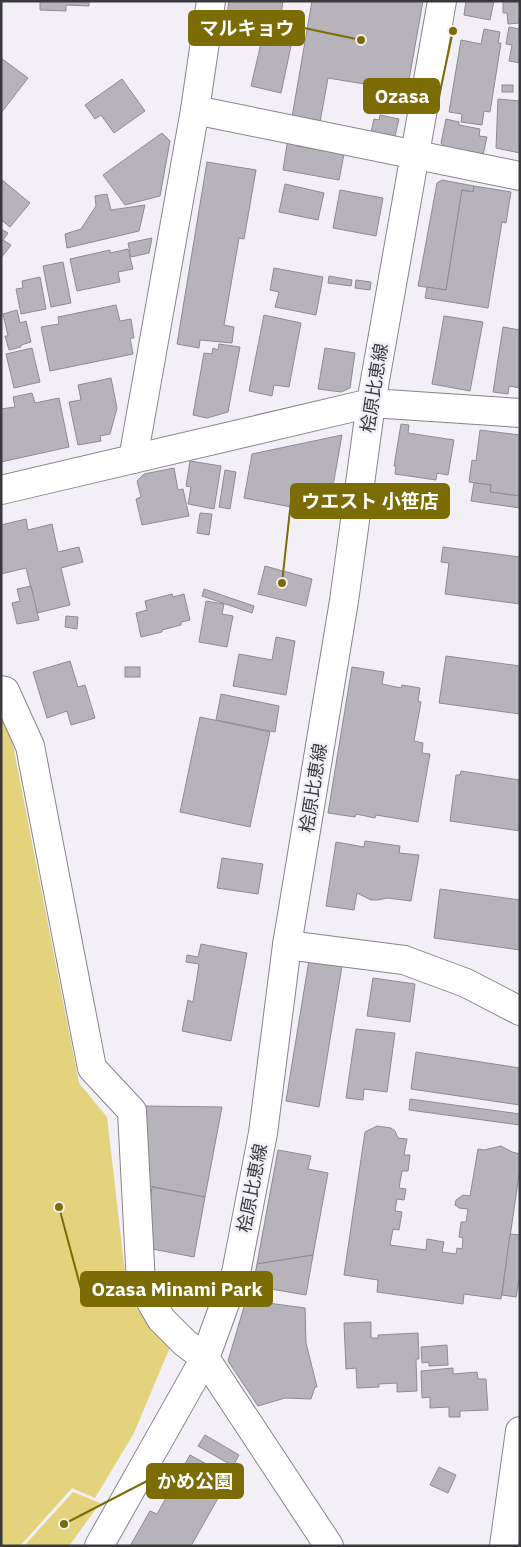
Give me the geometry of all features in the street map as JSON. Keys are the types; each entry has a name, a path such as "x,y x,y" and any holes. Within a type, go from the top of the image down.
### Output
{"street":[{"path":"133,459 195,110 210,1"},
{"name":"桧原比恵線","path":"99,1546 205,1358 236,1274 263,1133 287,945 344,602 371,403 442,1"},
{"path":"195,110 520,176"},
{"path":"1,490 371,403 520,413"},
{"path":"1,690 6,691 30,746 92,1068 132,1111 141,1284 161,1319 185,1343 205,1358 329,1546"},
{"path":"287,945 404,960 466,983 520,1011"},
{"path":"504,1546 520,1431"}],"shaded area":[{"path":"1,703 5,704 79,1083 107,1117 128,1298 170,1347 134,1433 95,1498 72,1488 20,1546 1,1546"},
{"path":"73,1492 100,1503 69,1546 24,1546"}],"building":[{"path":"40,1 89,1 89,6 66,5 66,11 40,10"},
{"path":"229,1 283,1 278,36 225,28"},
{"path":"312,1 423,1 407,91 328,78 320,122 292,117"},
{"path":"466,1 494,1 490,20 464,15"},
{"path":"503,1 520,1 520,23 508,24 507,13 503,13"},
{"path":"509,27 520,29 520,63 509,61 512,45 506,44"},
{"path":"484,29 500,32 498,43 501,43 490,112 484,111 482,125 461,122 462,114 449,112 461,40 481,44"},
{"path":"262,39 291,46 281,93 251,86"},
{"path":"1,58 28,78 1,113"},
{"path":"122,79 145,111 114,133 101,115 95,119 85,105"},
{"path":"502,85 513,85 513,92 502,92"},
{"path":"498,99 520,101 520,153 496,148"},
{"path":"380,115 399,119 395,136 371,132 374,119 379,120"},
{"path":"446,119 459,122 459,125 480,129 479,136 487,137 483,155 445,148 441,143"},
{"path":"162,133 170,141 160,196 125,205 103,175"},
{"path":"288,138 298,139 297,146 344,154 339,180 283,170"},
{"path":"207,162 256,170 244,239 239,238 224,325 234,327 232,343 200,340 199,348 177,344"},
{"path":"1,179 30,203 10,227 1,220"},
{"path":"442,180 474,186 473,192 462,190 446,290 418,286 437,183"},
{"path":"285,184 324,193 318,220 279,212"},
{"path":"474,186 511,192 506,223 502,222 488,308 425,298 427,287 446,290 462,190 473,192"},
{"path":"340,190 383,198 376,236 333,228"},
{"path":"107,194 111,210 145,205 139,231 67,248 65,234 81,229 96,206 95,196"},
{"path":"1,229 8,233 3,240 11,245 1,258"},
{"path":"152,238 149,253 131,257 128,243"},
{"path":"128,249 133,269 118,272 120,282 77,291 70,259 110,250 110,253"},
{"path":"63,262 71,303 51,307 43,266"},
{"path":"274,268 323,277 316,315 275,307 279,292 270,290"},
{"path":"329,276 352,280 351,286 328,283"},
{"path":"40,277 46,309 21,314 16,289 23,288 22,281"},
{"path":"356,280 371,282 370,290 355,288"},
{"path":"116,305 120,321 131,319 134,338 130,338 133,354 50,371 41,327 59,324 58,317"},
{"path":"17,310 20,323 26,321 31,342 9,350 5,336 8,336 3,314"},
{"path":"264,315 301,323 289,387 274,385 272,396 249,391"},
{"path":"444,316 483,322 470,391 432,384"},
{"path":"503,327 520,330 520,388 509,386 508,394 493,392"},
{"path":"219,344 240,347 228,412 207,418 193,415 204,353 212,354 213,348 218,350"},
{"path":"32,348 40,382 14,388 6,354"},
{"path":"325,348 355,353 350,388 341,392 318,389"},
{"path":"111,378 117,408 110,434 100,436 101,441 78,445 69,402 81,400 78,385"},
{"path":"32,393 35,403 59,398 69,447 1,462 1,409 15,407 13,397"},
{"path":"401,424 409,425 408,433 454,440 448,475 437,473 436,480 395,474 396,466 394,466"},
{"path":"480,430 520,435 520,496 490,492 491,485 469,482 472,460 476,461"},
{"path":"342,435 328,514 244,498 252,454"},
{"path":"190,461 221,466 214,509 188,504 191,487 186,486"},
{"path":"174,468 178,490 183,489 189,516 142,525 136,499 141,497 137,481 144,474"},
{"path":"225,470 236,472 230,509 219,507"},
{"path":"474,483 491,485 490,492 520,496 520,508 471,501"},
{"path":"200,513 212,514 209,535 197,533"},
{"path":"26,519 28,530 52,524 58,552 79,547 83,562 61,568 70,605 37,613 26,568 1,574 1,525"},
{"path":"443,547 520,557 520,604 445,594 449,563 441,562"},
{"path":"265,566 312,579 306,606 258,594"},
{"path":"31,586 39,620 17,624 12,603 20,601 17,589"},
{"path":"204,589 254,606 252,613 202,596"},
{"path":"172,594 173,597 184,594 190,620 181,622 181,625 162,630 162,632 141,637 136,613 147,610 145,601"},
{"path":"206,601 224,604 222,614 233,616 227,647 199,642"},
{"path":"66,616 78,617 77,629 65,627"},
{"path":"276,637 295,641 286,695 233,686 239,654 272,660"},
{"path":"446,656 520,666 520,714 439,703"},
{"path":"70,661 78,687 85,685 95,718 71,725 67,711 47,718 33,672"},
{"path":"125,667 140,667 140,677 125,677"},
{"path":"352,667 384,672 382,684 401,688 402,685 420,688 418,701 421,702 414,741 423,743 422,753 430,754 418,822 376,815 375,818 356,814 355,817 328,813"},
{"path":"221,694 279,706 275,732 216,720"},
{"path":"200,717 270,732 250,827 180,812"},
{"path":"461,771 520,780 520,831 450,821 456,775 460,775"},
{"path":"365,841 400,846 399,853 419,855 411,901 387,898 371,900 357,893 354,910 326,906 336,842 364,847"},
{"path":"222,858 263,864 258,894 217,888"},
{"path":"440,889 520,900 520,950 434,938"},
{"path":"201,944 247,953 231,1041 182,1031 188,1000 193,1002 199,964 186,962 187,955 198,957"},
{"path":"309,960 342,966 319,1107 286,1101"},
{"path":"373,978 415,984 410,1022 367,1016"},
{"path":"356,1029 395,1033 387,1092 364,1089 363,1100 346,1098"},
{"path":"416,1052 520,1068 520,1105 411,1089"},
{"path":"410,1099 520,1114 520,1125 409,1110"},
{"path":"144,1106 222,1107 205,1197 145,1185 140,1131"},
{"path":"377,1126 391,1128 395,1131 398,1138 407,1139 404,1155 410,1155 408,1171 402,1171 399,1188 406,1189 404,1200 397,1199 395,1211 402,1212 399,1230 393,1229 390,1245 426,1250 427,1239 444,1242 442,1252 456,1254 457,1248 462,1249 463,1238 459,1237 461,1222 466,1222 468,1209 459,1208 455,1205 456,1200 463,1195 470,1196 478,1149 484,1150 501,1146 520,1154 520,1168 501,1299 464,1294 463,1304 377,1292 378,1280 344,1275 365,1132"},
{"path":"278,1150 311,1156 308,1169 328,1173 313,1255 257,1264"},
{"path":"152,1187 205,1197 194,1257 147,1248 148,1216"},
{"path":"510,1234 520,1235 520,1275 516,1297 502,1295"},
{"path":"313,1255 306,1295 253,1286 257,1264"},
{"path":"246,1300 305,1308 306,1343 317,1387 315,1387 311,1399 285,1398 258,1406 228,1361"},
{"path":"371,1322 371,1338 378,1338 378,1335 418,1333 419,1359 416,1359 417,1391 397,1392 397,1383 379,1384 379,1387 357,1388 356,1368 346,1369 344,1323"},
{"path":"447,1345 448,1365 429,1366 429,1362 422,1363 421,1347"},
{"path":"453,1368 453,1374 477,1372 478,1379 486,1379 488,1410 460,1411 460,1417 449,1417 449,1407 430,1408 430,1397 422,1398 421,1371"},
{"path":"205,1435 239,1455 233,1466 198,1446"},
{"path":"190,1455 230,1477 191,1546 130,1546 150,1511 157,1514"},
{"path":"439,1467 456,1475 448,1493 430,1485"}],"place":[{"name":"Ozasa","path":"453,31"},
{"name":"マルキョウ","path":"361,40"},
{"name":"ウエスト 小笹店","path":"282,583"},
{"name":"Ozasa Minami Park","path":"59,1207"},
{"name":"かめ公園","path":"64,1524"}]}
